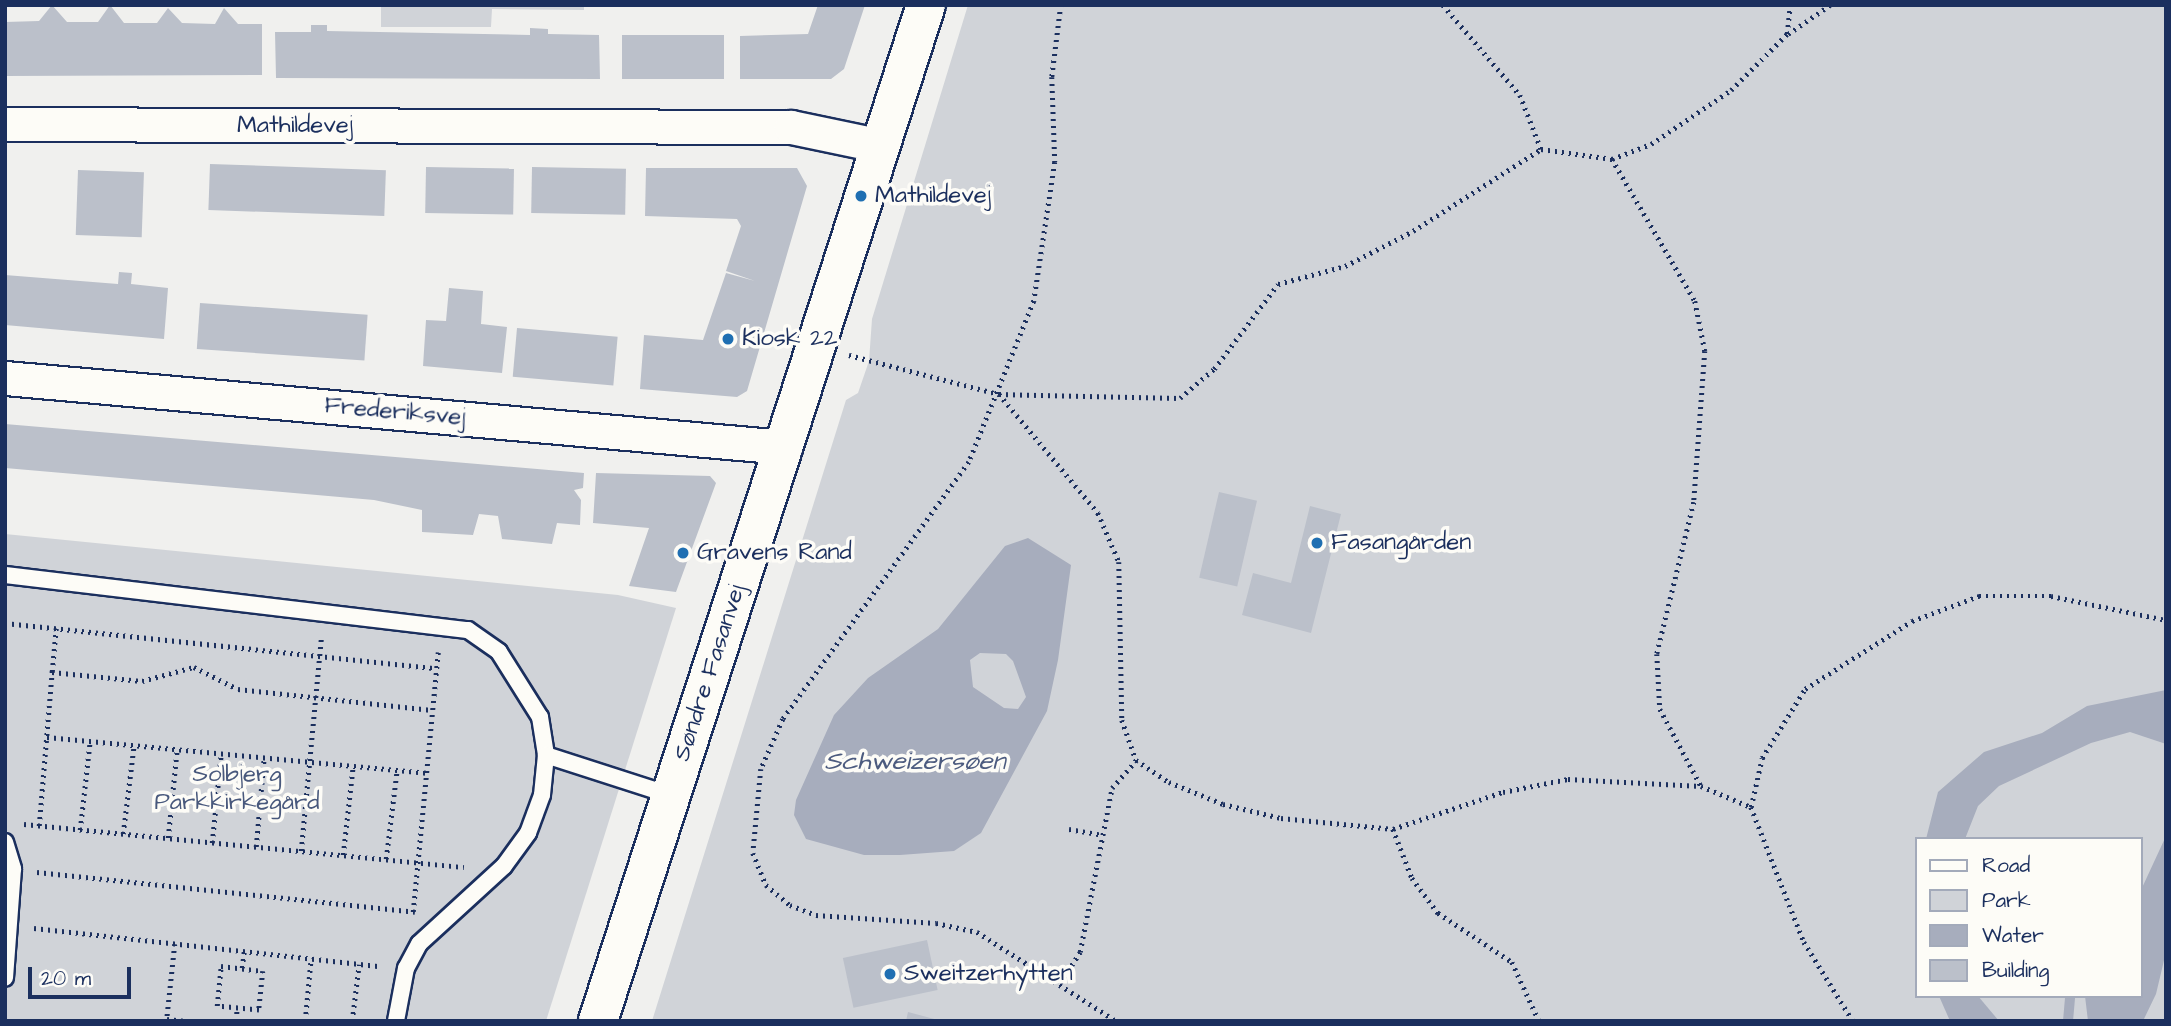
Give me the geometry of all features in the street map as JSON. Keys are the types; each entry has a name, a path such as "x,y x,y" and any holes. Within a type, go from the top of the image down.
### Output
{"street":[{"name":"Søndre Fasanvej","path":"598,1021 785,447 877,145 926,5"},
{"name":"Mathildevej","path":"5,124 800,127 877,145"},
{"name":"Frederiksvej","path":"5,378 785,447"}],"lane":[{"path":"5,575 468,630 508,662 540,717 546,755 542,795 528,833 498,870 445,915 405,968 396,1021"},
{"path":"546,755 670,795"},
{"path":"5,842 13,869 5,978"}],"path":[{"path":"1060,5 1052,77 1055,162 1034,302 999,394 969,462 783,719 761,769 753,853 766,885 790,905 816,915 936,922 977,932 1116,1021"},
{"path":"1443,5 1520,95 1541,149"},
{"path":"1787,34 1790,5"},
{"path":"815,344 999,394 1180,398 1214,369 1278,284 1368,254 1541,149 1612,159 1651,144 1731,90 1787,34 1830,5"},
{"path":"1612,159 1695,301 1704,351 1694,502 1657,654 1660,709 1701,786"},
{"path":"999,394 1098,513 1119,562 1122,720 1136,760 1169,782 1223,804 1295,820 1393,829 1503,792 1569,779 1701,786 1751,807"},
{"path":"1853,1021 1804,942 1751,807 1762,758 1805,689 1912,621 1979,596 2051,596 2166,621"},
{"path":"301,851 323,612"},
{"path":"5,623 436,668"},
{"path":"413,912 440,626"},
{"path":"39,826 56,628"},
{"path":"52,672 142,681 194,667 238,689 432,710"},
{"path":"47,737 426,773"},
{"path":"80,830 90,741"},
{"path":"123,834 135,745"},
{"path":"168,838 177,749"},
{"path":"212,843 220,754"},
{"path":"256,847 264,757"},
{"path":"1060,983 1080,952 1111,788 1136,760"},
{"path":"343,855 352,766"},
{"path":"386,859 397,770"},
{"path":"16,823 498,870"},
{"path":"1069,829 1102,835"},
{"path":"1393,829 1412,878 1438,913 1511,962 1539,1021"},
{"path":"13,869 445,915"},
{"path":"9,925 405,968"},
{"path":"175,944 167,1019 186,1021"},
{"path":"242,968 244,951"},
{"path":"305,1021 311,958"},
{"path":"352,1021 359,964"},
{"path":"221,966 263,971 259,1010 237,1008 217,1006 221,966"},
{"path":"236,1021 237,1008"}],"green space":[{"path":"381,5 584,5 584,10 492,9 491,27 381,27"},
{"path":"968,5 2166,5 2166,1021 652,1021 846,400 858,393 869,361 872,319"},
{"name":"Solbjerg Parkkirkegård","path":"5,534 618,595 676,608 546,1021 5,1021"}],"water":[{"name":"Schweizersøen","path":"1028,538 1071,565 1058,660 1047,711 981,833 954,851 900,855 864,855 806,839 794,815 796,800 834,715 868,678 938,629 1005,546","holes":["980,653 1006,654 1013,661 1026,697 1018,709 1004,708 973,687 970,660"]},
{"path":"2166,690 2166,744 2130,732 2091,743 1999,786 1978,806 1966,837 1927,837 1938,792 1984,752 2042,733 2087,706"},
{"path":"2166,836 2166,952 2156,994 2143,1021 2088,1021 2085,998 2143,998 2143,886"},
{"path":"1940,998 1980,998 1999,1021 1950,1021"}],"building":[{"path":"52,5 67,22 98,22 110,5 124,23 157,23 168,8 182,23 215,24 224,8 238,24 262,24 262,75 5,76 5,22 39,21"},
{"path":"818,5 865,5 844,69 831,79 740,79 740,36 808,34"},
{"path":"311,25 327,25 327,31 530,35 530,28 548,29 548,34 599,35 600,79 276,78 275,32 311,32"},
{"path":"622,35 724,35 724,79 622,79"},
{"path":"210,164 386,170 384,216 208,210"},
{"path":"426,167 514,169 513,215 425,213"},
{"path":"532,167 626,169 625,215 531,213"},
{"path":"646,168 797,168 807,186 747,391 737,397 640,389 644,335 703,340 726,273 755,281 726,271 741,226 737,219 645,216"},
{"path":"78,170 144,172 142,237 76,235"},
{"path":"119,272 132,273 131,284 168,288 164,339 5,325 5,275 118,284"},
{"path":"449,288 483,291 481,324 507,327 502,373 423,366 426,320 446,321"},
{"path":"200,303 368,315 364,361 197,349"},
{"path":"517,328 618,337 613,386 513,377"},
{"path":"5,424 584,473 583,488 574,490 581,500 580,525 557,523 552,544 502,539 498,516 479,514 473,535 422,532 422,510 374,500 5,468"},
{"path":"596,473 710,476 716,483 676,592 629,586 649,528 593,523"},
{"path":"1219,492 1257,501 1237,587 1199,578"},
{"name":"Fasangården","path":"1310,506 1341,514 1311,633 1242,615 1253,573 1291,583"},
{"name":"Sweitzerhytten","path":"927,940 938,990 853,1008 843,958"},
{"path":"908,1012 938,1020 938,1021 906,1021"}],"waterway":[{"path":"2068,1021 2070,998"}],"place":[{"name":"Mathildevej","path":"861,196"},
{"name":"Kiosk 22","path":"728,339"},
{"name":"Fasangården","path":"1317,543"},
{"name":"Gravens Rand","path":"683,553"},
{"name":"Sweitzerhytten","path":"890,974"}]}
